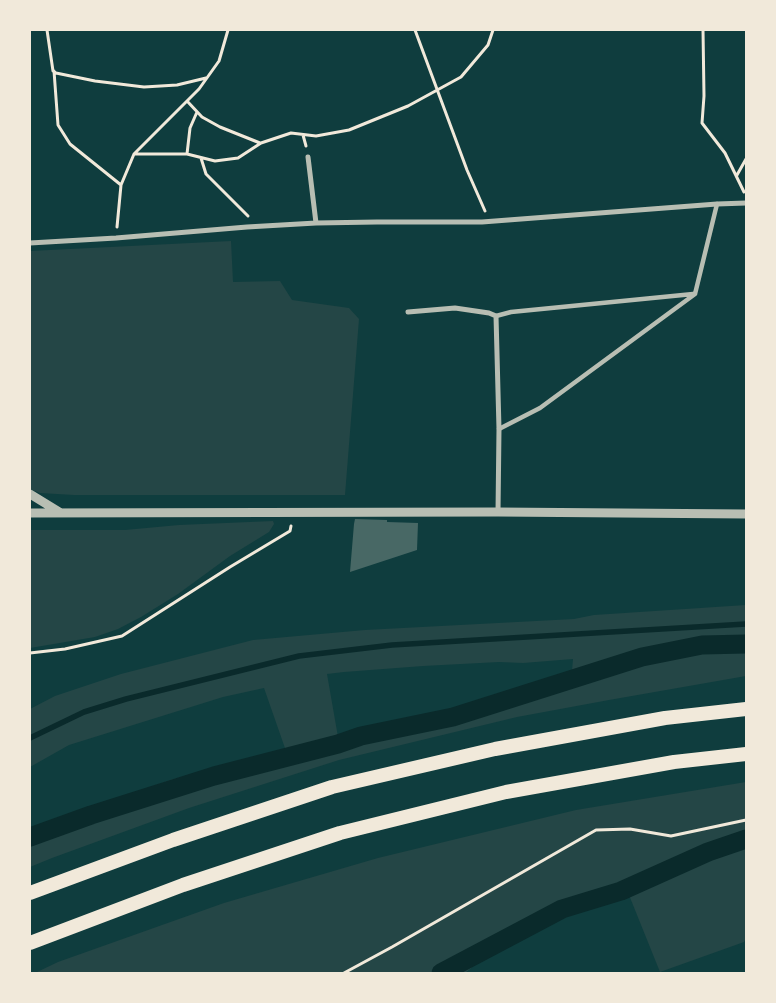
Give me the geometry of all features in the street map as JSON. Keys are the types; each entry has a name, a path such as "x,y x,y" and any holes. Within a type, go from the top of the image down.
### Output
{"highway":[{"path":"30,893 173,840 332,787 495,749 665,718 746,709"},
{"path":"30,943 183,885 340,833 506,792 674,762 746,754"}],"street":[{"path":"308,157 316,223"},
{"path":"30,243 316,223 489,222 746,203"},
{"path":"499,429 540,408 695,294 717,204"},
{"path":"408,312 455,308 489,313 496,316 511,312 695,294"},
{"path":"496,316 499,429 498,512"},
{"path":"30,494 61,513"},
{"path":"30,513 498,512 746,514"}],"path":[{"path":"47,30 54,71 58,125 70,144 121,185"},
{"path":"116,238 121,185 134,154 200,88 219,61 228,30"},
{"path":"414,30 467,170 489,222"},
{"path":"134,154 187,154 215,161 238,158 261,143 290,133 316,136 349,130 408,106 461,77 488,45 493,30"},
{"path":"703,30 704,96 702,122 725,152 746,197"},
{"path":"54,71 95,81 144,87 177,85 207,78"},
{"path":"187,101 202,117 220,127 261,143"},
{"path":"187,154 190,128 197,112"},
{"path":"201,158 206,174 250,218 251,227"},
{"path":"736,176 746,159"},
{"path":"30,653 65,649 122,636 290,530 294,512"},
{"path":"344,973 596,830 630,829 671,836 746,820"}],"shaded area":[{"path":"231,241 233,282 280,281 292,300 349,308 359,319 345,495 74,495 40,493 30,489 30,251"},
{"path":"273,521 274,524 269,532 230,556 178,594 141,617 118,629 95,637 30,648 30,530 125,530 179,525"},
{"path":"746,605 746,676 517,717 339,760 189,808 30,867 30,831 46,823 173,779 286,751 264,688 223,697 69,745 30,767 30,709 55,696 121,674 253,640 365,630 574,619 594,615","holes":["573,659 572,671 455,710 429,717 355,731 338,737 327,674 423,666 499,662 523,663"]},
{"path":"746,782 746,938 744,942 660,972 629,895 581,910 547,924 475,965 465,973 35,973 58,962 224,903 378,858 576,810"}],"building":[{"path":"355,519 418,523 417,550 350,572"}],"waterway":[{"path":"30,738 84,712 126,699 299,656 392,645 746,624"},
{"path":"30,837 91,815 214,776 338,744 361,736 453,717 642,657 702,645 746,644"},
{"path":"441,973 562,909 621,891 708,852 746,839"}]}
